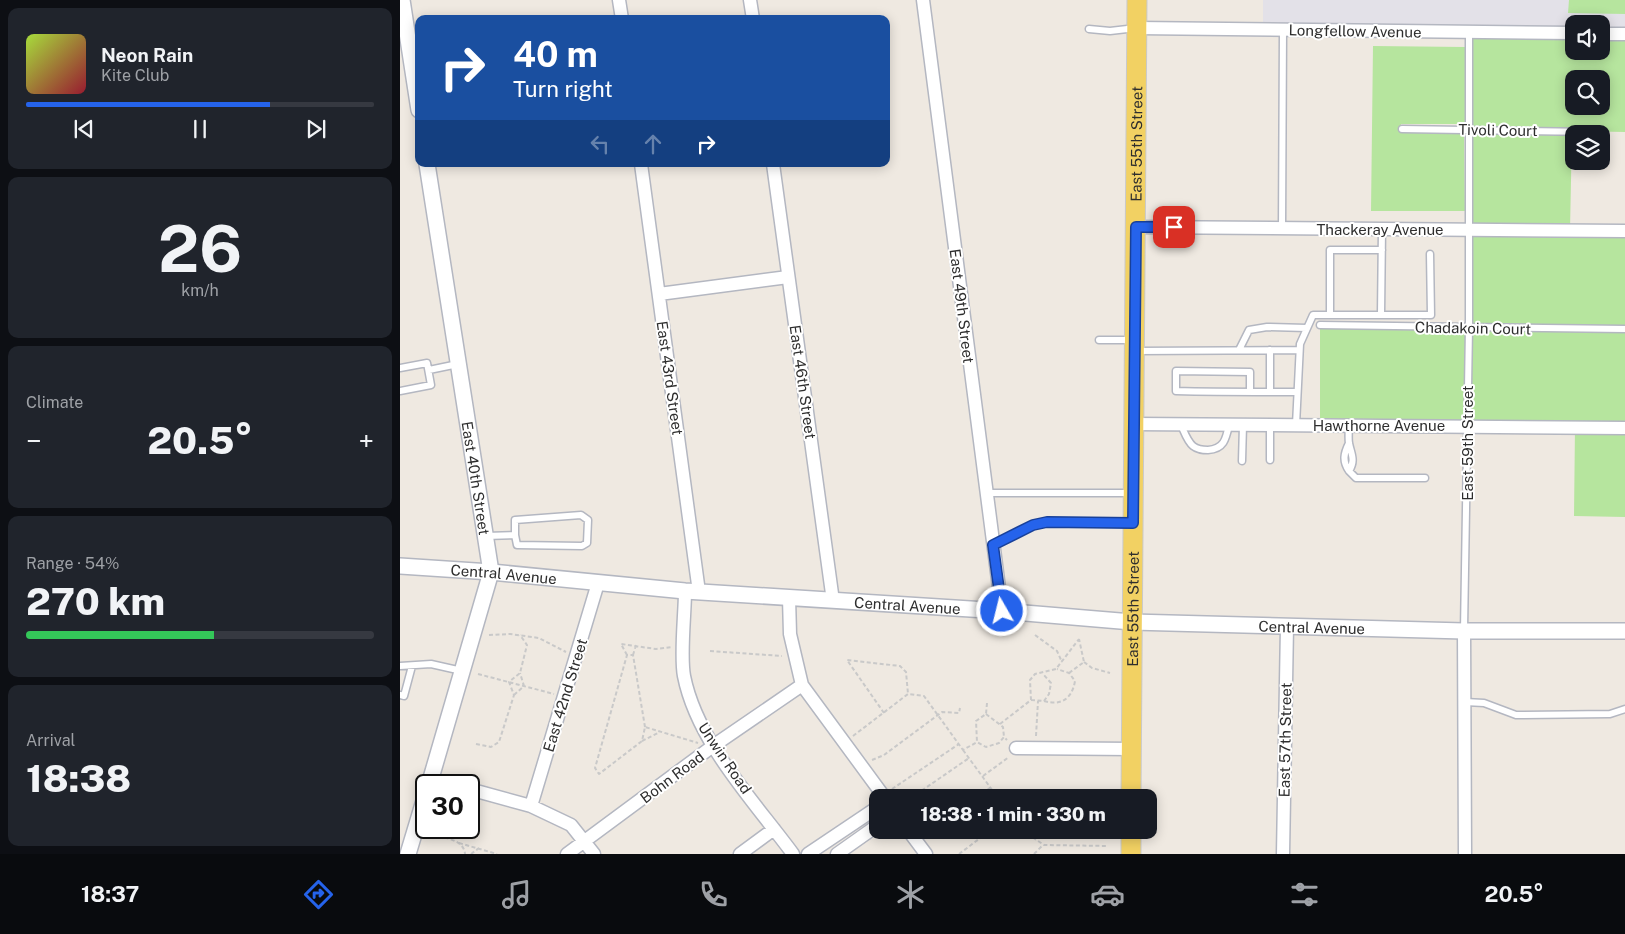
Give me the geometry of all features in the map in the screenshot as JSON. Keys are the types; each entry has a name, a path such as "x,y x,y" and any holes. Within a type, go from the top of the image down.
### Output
{"main road":[{"name":"East 55th Street","path":"1131,789 1137,0"},
{"path":"1131,839 1131,854"}],"street":[{"path":"402,0 415,84"},
{"path":"619,0 621,15"},
{"path":"750,0 752,15"},
{"name":"East 49th Street","path":"923,0 1002,611"},
{"name":"Longfellow Avenue","path":"1137,28 1565,34"},
{"path":"1610,34 1625,34"},
{"name":"East 40th Street","path":"427,167 491,572 432,774"},
{"name":"East 43rd Street","path":"641,167 659,294 692,592"},
{"name":"East 46th Street","path":"773,167 833,601"},
{"name":"Thackeray Avenue","path":"1136,227 1625,231"},
{"path":"659,294 788,277"},
{"name":"Hawthorne Avenue","path":"1134,424 1625,428"},
{"name":"Central Avenue","path":"400,566 491,572 692,592 1002,611 1132,622 1464,631 1625,631"},
{"name":"East 42nd Street","path":"531,806 598,583"},
{"name":"Unwin Road","path":"692,592 684,674 693,708 707,745 793,854"},
{"path":"789,598 790,634 802,685 884,789"},
{"name":"East 57th Street","path":"1283,854 1287,626"},
{"name":"East 59th Street","path":"1464,631 1465,854"},
{"name":"Bohn Road","path":"567,854 707,745 802,685"},
{"path":"1013,749 1132,749"},
{"path":"480,792 531,806 571,825 594,854"},
{"path":"808,854 869,813"},
{"path":"740,854 774,828"},
{"path":"408,854 415,831"},
{"path":"837,854 869,831"},
{"path":"915,839 926,854"}],"lane":[{"path":"1090,29 1110,31 1137,28"},
{"path":"1282,229 1283,30"},
{"name":"East 59th Street","path":"1464,631 1469,328 1469,33"},
{"name":"Tivoli Court","path":"1402,128 1565,131"},
{"path":"1381,315 1382,230"},
{"path":"1330,315 1330,250 1382,250"},
{"path":"1296,425 1299,350 1312,315 1431,315 1430,254"},
{"name":"Chadakoin Court","path":"1320,326 1625,330"},
{"path":"1239,350 1249,330 1267,327 1307,328"},
{"path":"1099,340 1135,346 1299,350"},
{"path":"1270,350 1270,392"},
{"path":"400,368 427,364 431,385 400,390"},
{"path":"428,370 458,364"},
{"path":"1250,392 1250,372 1176,371 1176,391 1250,392 1296,392"},
{"path":"1181,424 1188,440 1193,446 1201,450 1217,450 1222,445 1229,425"},
{"path":"1242,461 1243,425"},
{"path":"1270,425 1270,460"},
{"path":"1349,425 1349,442 1344,453 1344,465 1348,472 1356,478 1426,478"},
{"path":"987,493 1133,493"},
{"path":"580,515 588,520 587,543 582,546 517,545 515,535 515,520 580,515"},
{"path":"993,545 1033,525 1047,522 1133,523"},
{"path":"485,536 515,535"},
{"path":"400,666 431,664 462,671"},
{"path":"400,695 404,696 412,666"},
{"path":"1465,702 1484,703 1516,715 1610,714 1625,709"}],"path":[{"path":"489,635 539,638 566,652"},
{"path":"1035,635 1057,651 1062,662"},
{"path":"520,636 527,645 520,673 524,686"},
{"path":"1032,700 1030,680 1035,674 1043,674 1056,669 1079,639 1084,662 1092,668 1110,673"},
{"path":"659,733 642,741 599,774 595,768 627,655 621,644 656,649 674,647"},
{"path":"636,645 636,652 633,656 645,727 642,741"},
{"path":"710,651 782,656"},
{"path":"627,655 633,656"},
{"path":"884,713 847,660 900,666 906,672 908,694"},
{"path":"1070,673 1084,662"},
{"path":"1000,724 1032,700 1054,704 1065,701 1074,690 1075,681 1070,673 1056,669"},
{"path":"508,682 520,673"},
{"path":"478,674 554,694"},
{"path":"1043,674 1051,682 1049,694 1044,701"},
{"path":"508,682 514,695"},
{"path":"476,744 491,747 499,742 514,695 524,686"},
{"path":"853,736 908,694 924,696 983,776 990,787 988,789"},
{"path":"1036,741 1038,700"},
{"path":"977,742 976,721 986,714 987,703"},
{"path":"870,762 942,712 959,713 960,708"},
{"path":"983,776 1013,749 1004,738 1000,724 986,714"},
{"path":"645,727 659,733 707,745"},
{"path":"977,742 986,747 994,746 1004,738"},
{"path":"963,750 977,742"},
{"path":"895,789 959,744"},
{"path":"924,789 969,758"},
{"path":"448,839 497,854"},
{"path":"959,854 979,839"},
{"path":"1035,839 1044,845 1108,846"},
{"path":"457,842 462,845 465,854"},
{"path":"1034,854 1044,845"},
{"path":"471,854 480,848"}],"shaded area":[{"path":"1263,0 1625,0 1625,34 1610,34 1610,15 1565,15 1565,33 1263,29"}],"green space":[{"path":"1569,0 1625,0 1625,14 1568,13"},
{"path":"1469,33 1565,33 1565,60 1610,60 1610,34 1625,34 1625,132 1610,132 1610,125 1565,125 1565,170 1571,170 1570,230 1625,230 1625,517 1574,516 1575,427 1320,425 1320,325 1469,328"},
{"path":"1373,46 1465,47 1466,124 1401,124 1400,133 1464,133 1465,211 1371,211"}],"route":[{"path":"1002,611 993,545 1033,525 1047,522 1073,520 1133,523 1136,227 1174,227"}]}
